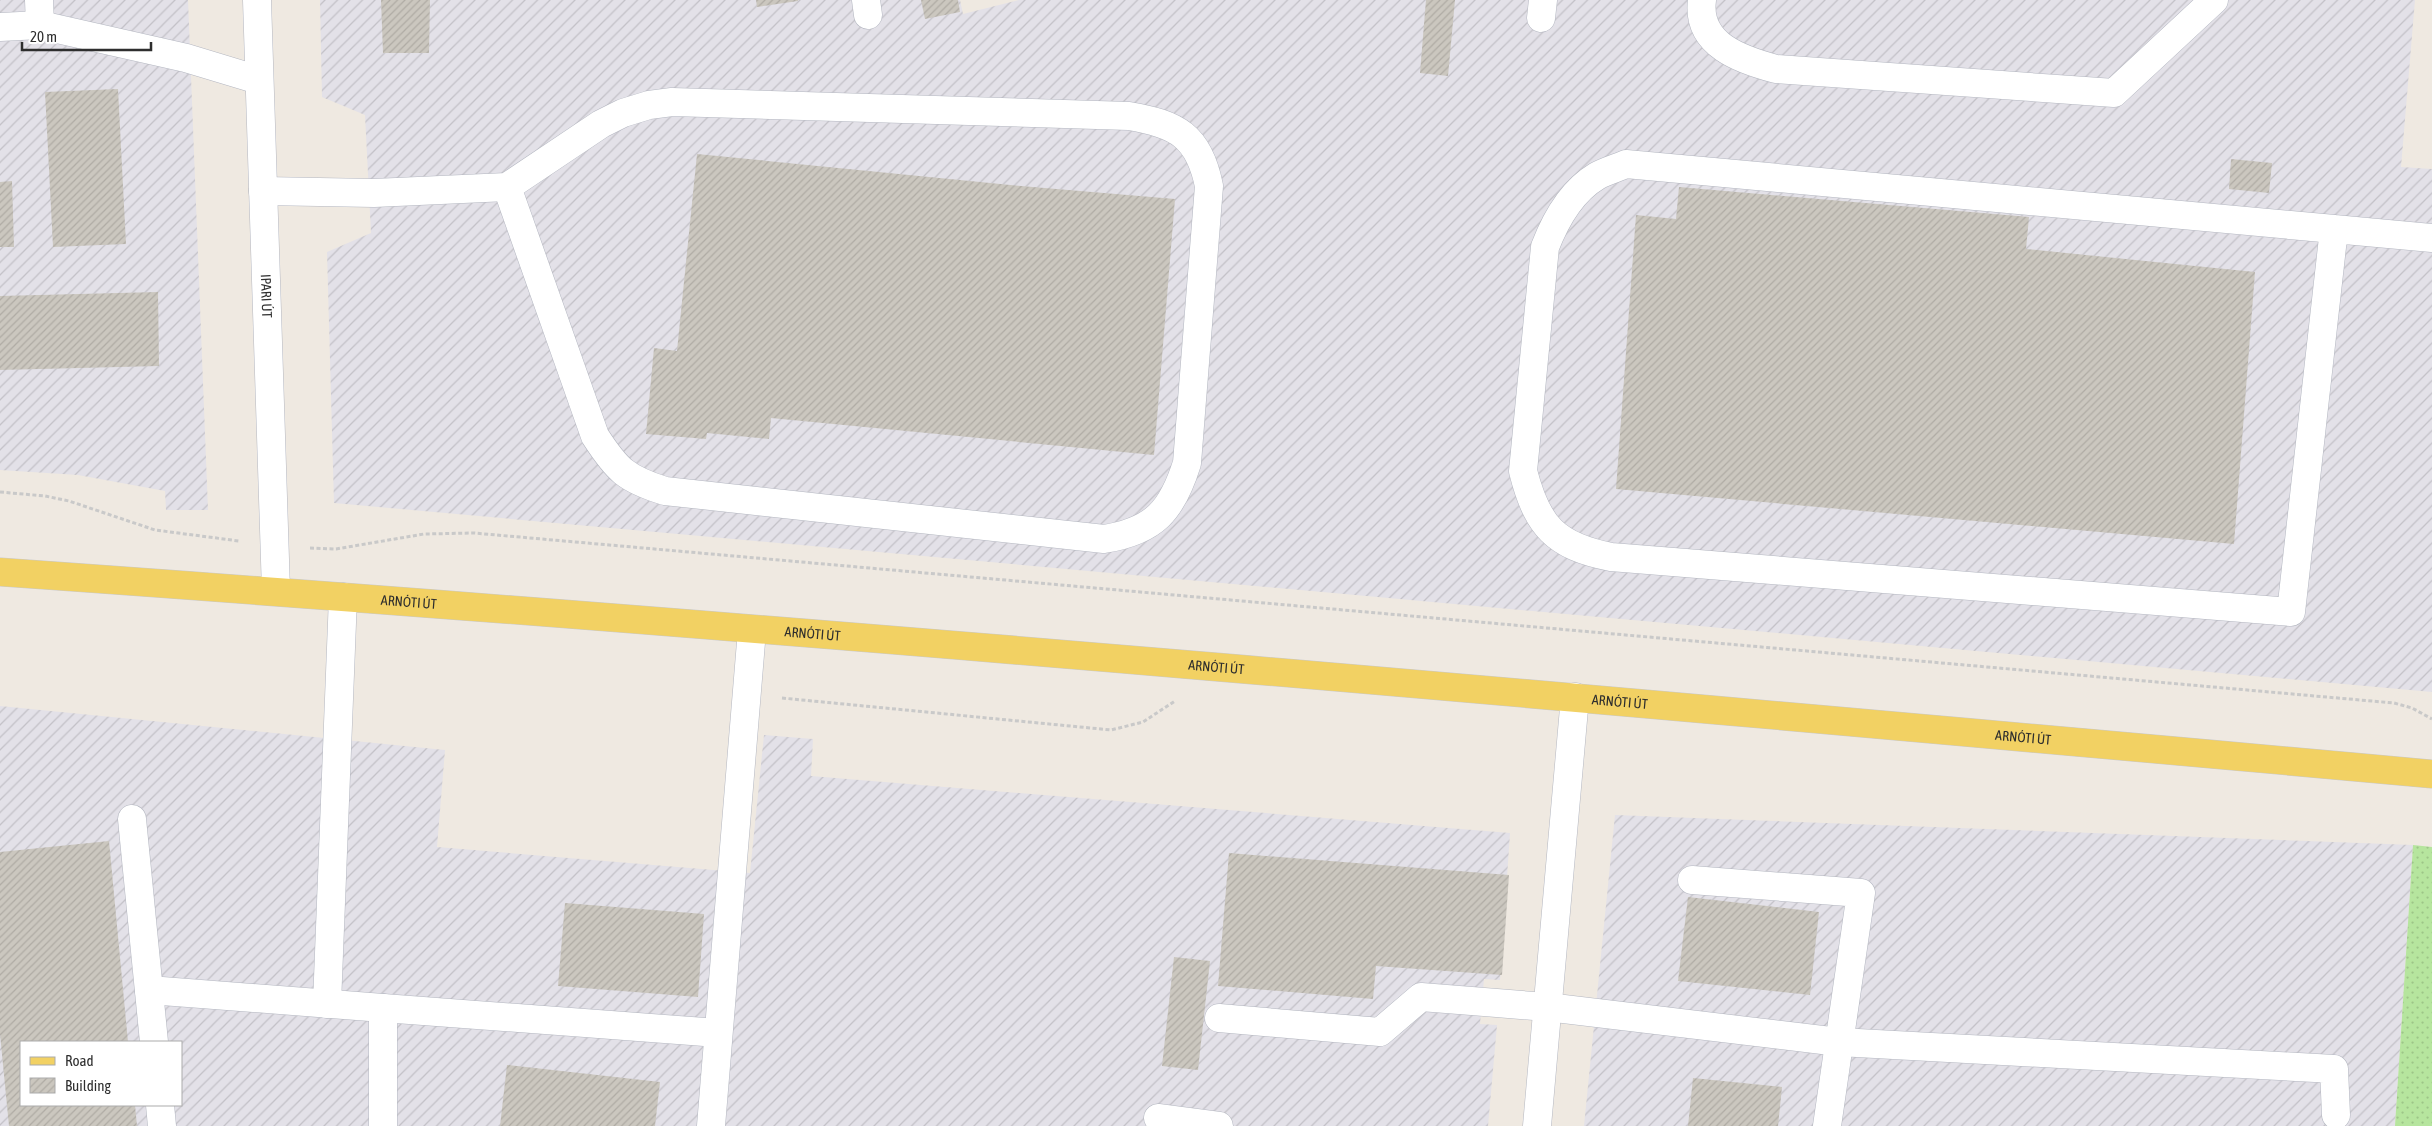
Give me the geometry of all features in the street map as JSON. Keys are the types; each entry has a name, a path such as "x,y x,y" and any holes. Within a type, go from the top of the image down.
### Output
{"main road":[{"name":"ARNÓTI ÚT","path":"0,572 276,591 1575,697 2432,774"}],"street":[{"name":"IPARI ÚT","path":"257,0 273,545 276,591"},
{"path":"1702,0 1707,28 1719,46 1747,61 1776,69 2114,93 2214,0"},
{"path":"0,26 39,12 259,80"},
{"path":"263,191 374,193 507,187 601,124 632,110 649,105 672,102 1129,116 1151,120 1171,128 1185,137 1198,151 1205,164 1209,186 1186,464 1179,489 1167,507 1148,524 1129,535 1104,539 665,491 631,479 619,469 595,436 507,187"},
{"path":"2334,229 2290,612 1611,557 1584,552 1560,538 1538,514 1530,498 1523,471 1545,247 1554,224 1575,197 1597,176 1626,164 2334,229 2432,238"},
{"path":"327,1004 342,597"},
{"path":"711,1126 752,630"},
{"path":"1537,1126 1575,697"},
{"path":"132,819 154,1041"},
{"path":"1692,880 1861,893 1827,1126"},
{"path":"149,990 718,1033"},
{"path":"1219,1018 1380,1032 1422,997 1547,1007 1839,1042 2334,1070 2336,1115"},
{"path":"383,1008 383,1126"},
{"path":"160,1106 162,1126"},
{"path":"1158,1118 1211,1125"}],"path":[{"path":"0,492 45,496 69,501 155,530 273,545 336,549 424,534 474,533 2394,703 2412,708 2432,719"},
{"path":"747,695 1112,730 1143,722 1164,709 1184,693 1204,667"}],"shaded area":[{"path":"0,0 188,0 208,510 166,510 165,491 78,475 0,470"},
{"path":"320,0 960,0 963,14 1019,0 2415,0 2401,167 2432,169 2432,692 334,503 327,252 371,233 365,115 322,97"},
{"path":"0,706 445,750 437,847 750,873 764,735 813,739 811,776 1510,833 1500,980 1484,979 1480,1024 1497,1025 1488,1126 0,1126"},
{"path":"1615,815 2413,845 2395,1126 1584,1126"}],"green space":[{"path":"2413,845 2432,847 2432,1126 2395,1126"}],"building":[{"path":"381,0 430,0 429,53 383,53"},
{"path":"756,0 798,0 798,1 757,7"},
{"path":"921,0 958,0 960,12 925,19"},
{"path":"1426,0 1455,0 1448,76 1420,73"},
{"path":"118,89 126,244 53,247 45,92"},
{"path":"697,154 1175,199 1154,455 771,418 769,439 707,433 706,439 646,434 654,348 677,351"},
{"path":"2231,159 2272,163 2269,193 2229,189"},
{"path":"12,181 14,247 0,247 0,182"},
{"path":"1679,187 2029,217 2026,249 2255,272 2234,544 1616,489 1636,215 1676,219"},
{"path":"158,292 159,366 0,370 0,296"},
{"path":"109,841 128,1041 20,1041 20,1106 135,1106 137,1126 9,1126 0,1034 0,852"},
{"path":"1229,853 1509,875 1502,975 1376,966 1373,999 1218,986"},
{"path":"1688,897 1819,912 1810,995 1678,981"},
{"path":"565,903 704,914 698,997 558,986"},
{"path":"1174,957 1210,961 1198,1070 1162,1066"},
{"path":"507,1065 660,1082 655,1126 500,1126"},
{"path":"1693,1078 1782,1087 1778,1126 1688,1126"}]}
